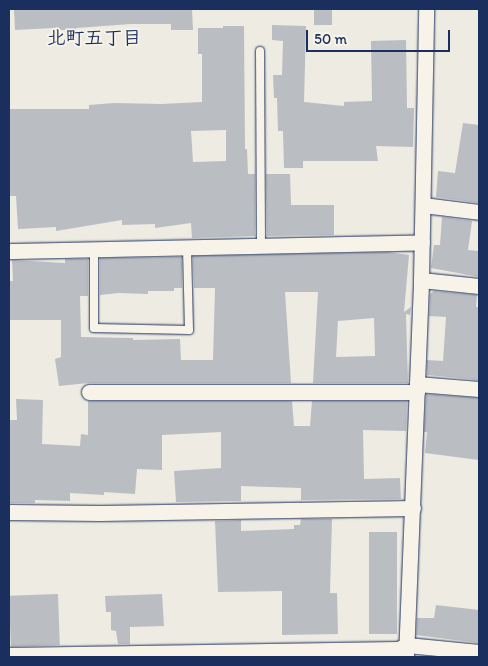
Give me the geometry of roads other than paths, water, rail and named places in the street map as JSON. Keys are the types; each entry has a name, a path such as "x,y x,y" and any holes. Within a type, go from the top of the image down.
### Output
{"street":[{"path":"407,651 421,280 426,9"},
{"path":"422,205 479,212"},
{"path":"9,251 422,242"},
{"path":"421,280 479,286"},
{"path":"89,392 479,388"},
{"path":"9,512 412,508"},
{"path":"9,655 398,649 407,651 479,652"}],"lane":[{"path":"260,51 261,245"},
{"path":"94,249 94,328 189,330 187,247"}],"district":[{"name":"北町五丁目","path":"94,38"}]}
